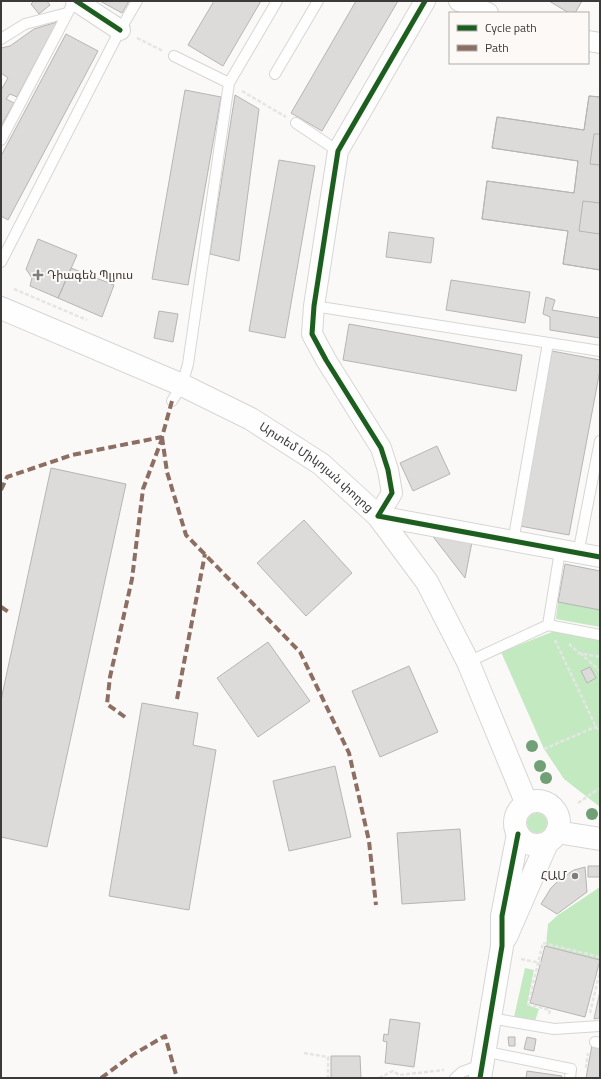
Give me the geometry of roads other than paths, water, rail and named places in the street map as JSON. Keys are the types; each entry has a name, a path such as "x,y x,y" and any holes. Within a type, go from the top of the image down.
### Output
{"main road":[{"name":"Արտեմ Միկոյան փողոց","path":"1,308 177,393 251,419 321,464 378,516 426,582 468,662 526,802"},
{"path":"481,1065 502,946 502,916 518,834 514,821 516,814 526,802 540,800 554,808 558,815 559,824 534,872 524,900 502,946"},
{"path":"518,834 529,844 536,845 552,838 600,839"}],"street":[{"path":"425,1 338,151 314,306 312,334 326,360 381,448 388,470 392,493 378,516 600,557"},
{"path":"459,1 486,12"},
{"path":"72,5 120,30"},
{"path":"589,40 600,43"}],"lane":[{"path":"1,262 120,30 137,1"},
{"path":"177,393 188,364 229,83 277,1"},
{"path":"275,74 318,1"},
{"path":"1,39 25,24 72,5"},
{"path":"1,140 72,5"},
{"path":"174,56 229,83"},
{"path":"296,123 338,151"},
{"path":"314,306 600,351"},
{"path":"513,542 548,343"},
{"path":"548,625 600,441"},
{"path":"468,662 495,651 548,625 600,635"},
{"path":"490,1018 554,1029 600,1026"},
{"path":"455,1078 462,1072 481,1065 571,1069 570,1078"}],"place":[{"name":"Դիագեն Պլյուս","path":"38,275"},
{"name":"ՀԱՄ","path":"575,876"}]}
